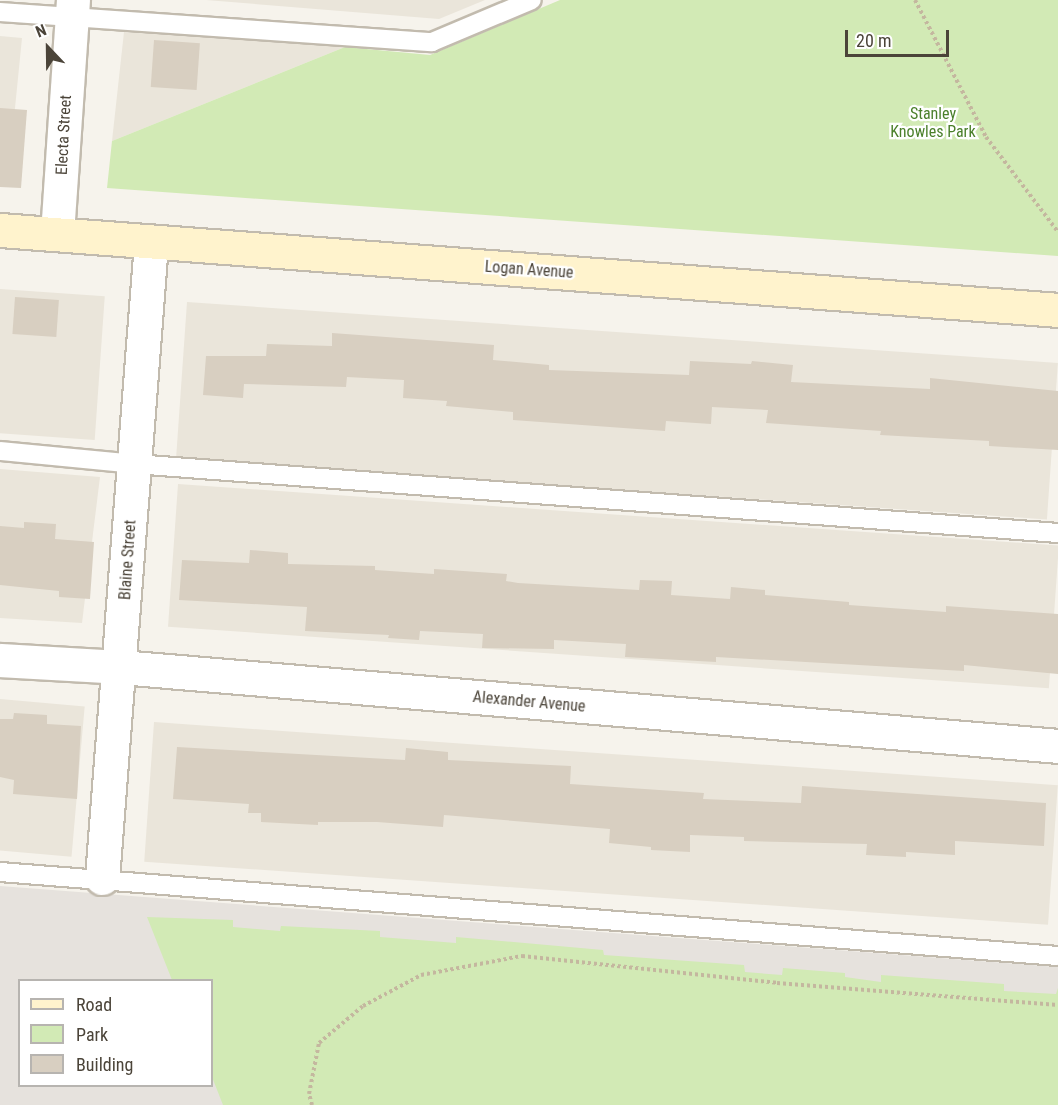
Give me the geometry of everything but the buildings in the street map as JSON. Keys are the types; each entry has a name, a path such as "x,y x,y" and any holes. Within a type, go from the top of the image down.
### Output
{"main road":[{"name":"Logan Avenue","path":"0,230 1058,310"}],"street":[{"name":"Electa Street","path":"57,234 72,9"},
{"name":"Blaine Street","path":"102,878 152,242"},
{"name":"Alexander Avenue","path":"0,660 1058,746"}],"lane":[{"path":"0,12 72,9 432,42 532,0"},
{"path":"0,451 134,464 1058,533"},
{"path":"0,872 102,878 1058,956"}],"path":[{"path":"915,0 986,137 1058,232"},
{"path":"312,1105 309,1094 319,1043 363,1006 421,975 522,956 777,983 1058,1005"}],"shaded area":[{"path":"206,0 485,0 439,19"},
{"path":"124,32 345,47 112,141"},
{"path":"0,36 22,38 8,178 0,177"},
{"path":"0,289 105,296 95,440 0,433"},
{"path":"187,302 1058,363 1047,520 176,459"},
{"path":"0,469 100,477 82,623 0,618"},
{"path":"178,484 1058,546 1049,688 168,627"},
{"path":"0,699 85,706 72,857 0,851"},
{"path":"154,722 1058,785 1048,925 144,862"},
{"path":"0,886 1058,967 1058,1105 0,1105"}],"green space":[{"name":"Stanley Knowles Park","path":"560,0 1058,0 1058,256 107,188 112,141 345,47 430,55"},
{"path":"147,917 233,920 233,927 280,931 281,926 380,931 380,937 456,943 456,937 603,950 604,955 744,965 745,972 782,975 783,968 845,973 845,977 881,982 881,975 1004,984 1004,991 1056,994 1058,988 1058,1105 223,1105 213,1080 213,979 172,979"}]}
